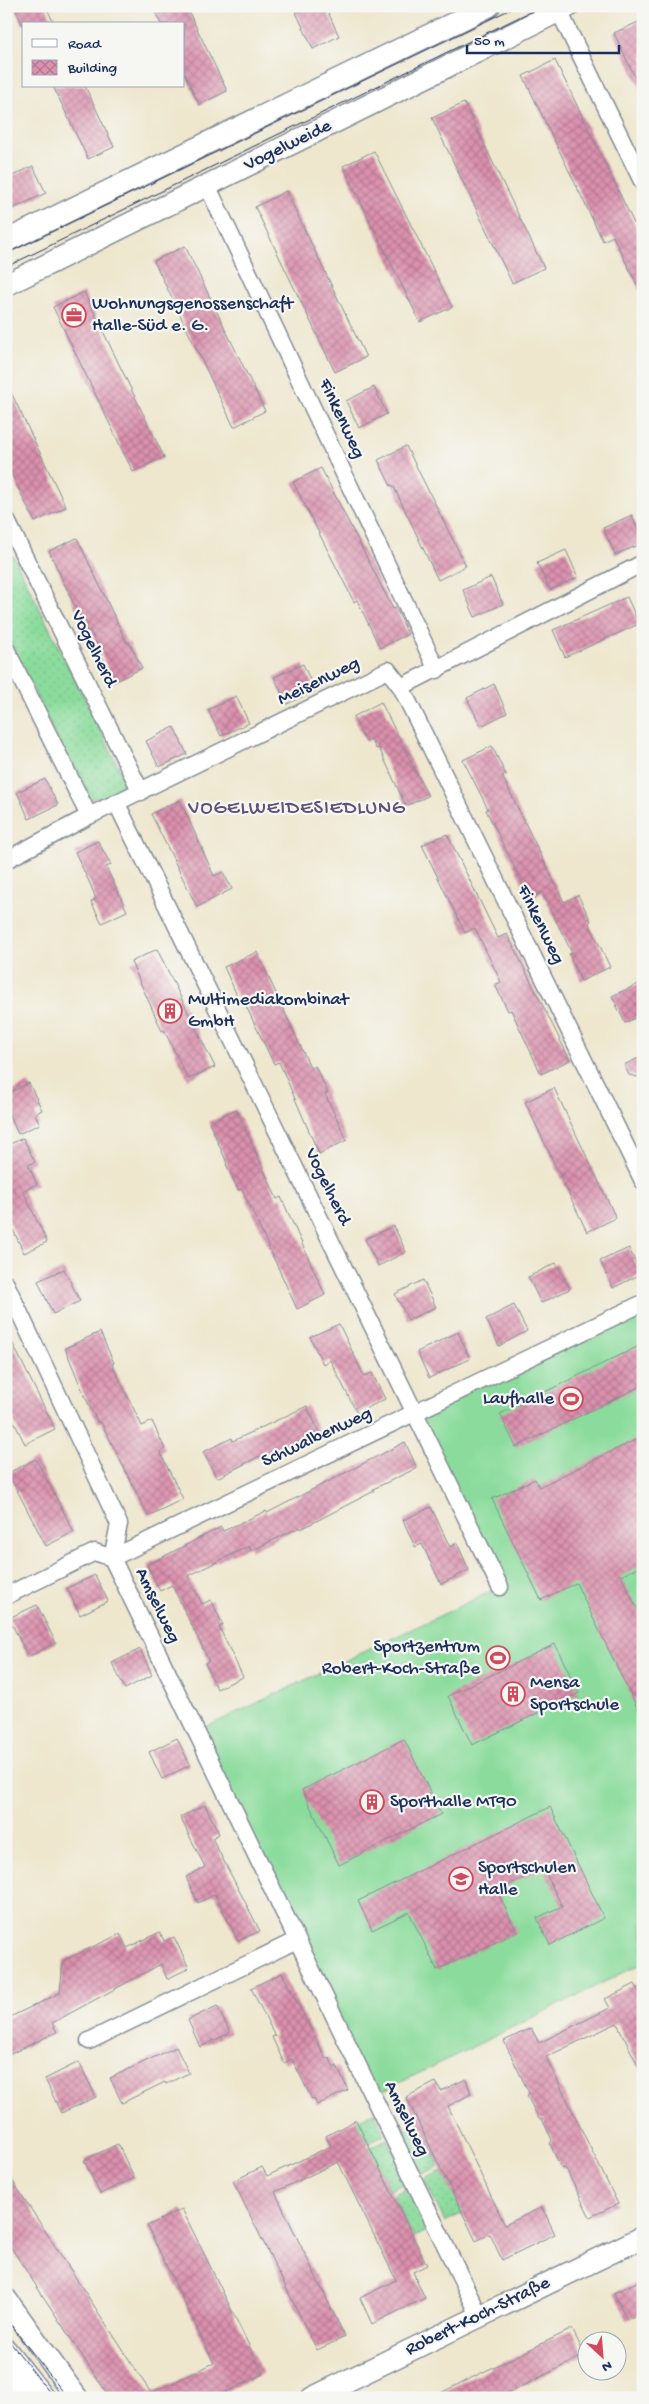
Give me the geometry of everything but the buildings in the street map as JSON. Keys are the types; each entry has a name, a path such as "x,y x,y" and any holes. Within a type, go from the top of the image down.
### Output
{"street":[{"name":"Vogelweide","path":"6,242 489,6"},
{"name":"Vogelweide","path":"6,285 564,9"},
{"path":"564,9 643,183"},
{"name":"Finkenweg","path":"207,185 437,670"},
{"name":"Vogelherd","path":"7,524 141,792"},
{"path":"402,687 643,563"},
{"path":"6,649 89,816"},
{"name":"Meisenweg","path":"6,860 89,816 117,804 388,670 402,687"},
{"name":"Finkenweg","path":"402,687 638,1156 643,1180"},
{"name":"Vogelherd","path":"117,804 500,1587"},
{"name":"Amselweg","path":"6,1284 119,1524 112,1558 479,2315"},
{"name":"Schwalbenweg","path":"112,1558 643,1303"},
{"path":"6,1596 95,1552 112,1558"},
{"path":"89,2041 297,1940"},
{"name":"Robert-Koch-Straße","path":"312,2398 479,2315 643,2237"},
{"path":"6,2299 77,2398"},
{"path":"6,2350 44,2398"},
{"path":"6,2376 23,2398"}],"green space":[{"path":"6,556 14,557 126,782 113,794 103,798 85,798 6,633"},
{"name":"Sportzentrum Robert-Koch-Straße","path":"643,1303 643,1963 373,2096 196,1732 500,1587 416,1413"},
{"path":"374,2112 385,2134 367,2143 356,2120"},
{"path":"419,2124 439,2166 422,2174 402,2132"},
{"path":"387,2139 408,2181 390,2190 369,2148"},
{"path":"442,2171 463,2213 445,2222 424,2179"},
{"path":"410,2186 431,2229 413,2237 393,2195"}],"tram line":[{"path":"6,254 517,6"},
{"path":"6,267 542,6"},
{"path":"6,2319 68,2398"},
{"path":"6,2337 54,2398"}],"place":[{"name":"Wohnungsgenossenschaft Halle-Süd e. G.","path":"74,315"},
{"name":"Multimediakombinat GmbH","path":"170,1011"},
{"name":"Laufhalle","path":"571,1399"},
{"name":"Sportzentrum Robert-Koch-Straße","path":"498,1658"},
{"name":"Mensa Sportschule","path":"513,1694"},
{"name":"Sporthalle MT90","path":"372,1802"},
{"name":"Sportschulen Halle","path":"461,1879"}],"district":[{"name":"VOGELWEIDESIEDLUNG","path":"297,809"}]}
